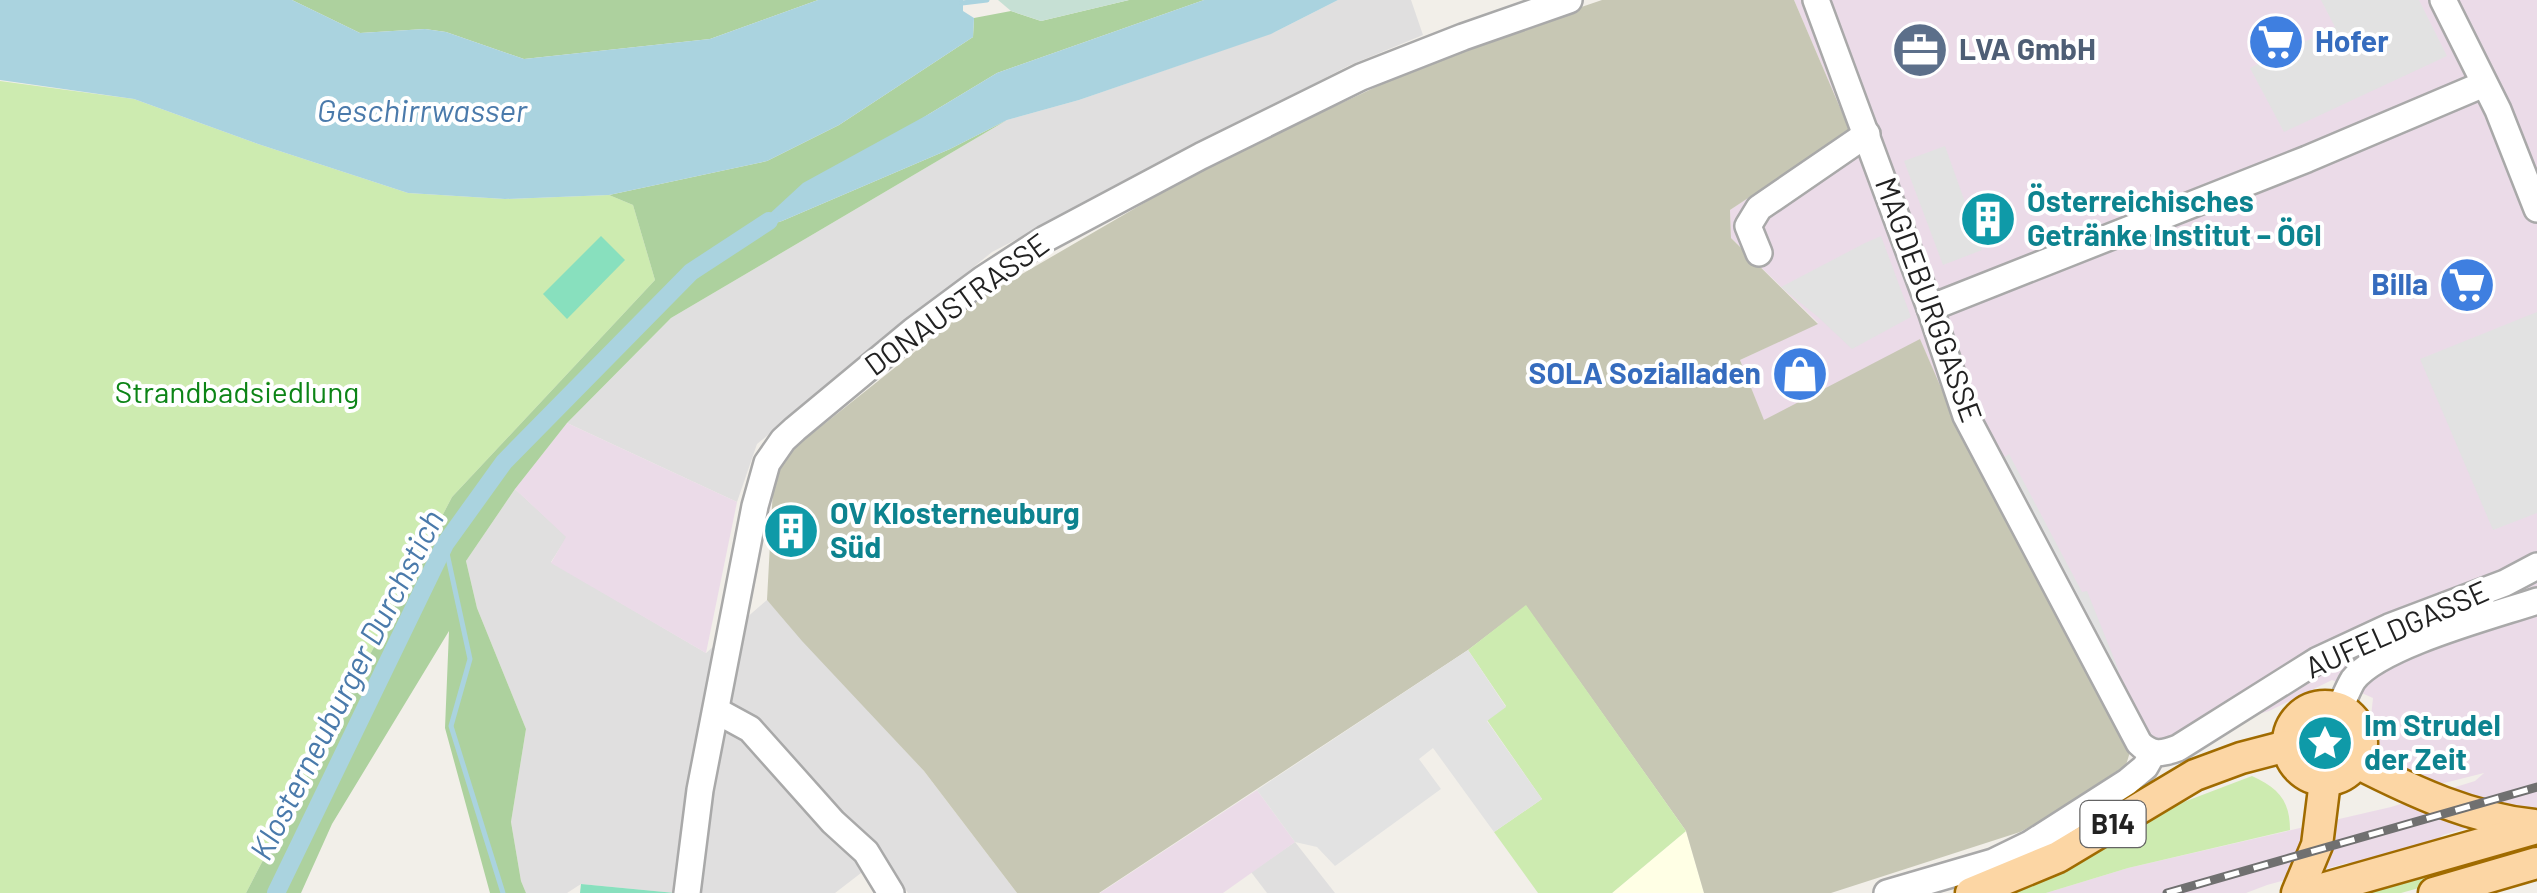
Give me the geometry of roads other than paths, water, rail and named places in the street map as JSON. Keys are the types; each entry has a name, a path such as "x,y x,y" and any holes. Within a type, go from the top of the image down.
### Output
{"main road":[{"path":"2314,707 2340,708 2358,726 2362,751 2356,763 2338,779 2312,778 2291,760 2288,734 2303,712 2314,707"},
{"name":"B14","path":"1971,893 2058,857 2196,775 2287,746"},
{"path":"2356,763 2451,807 2537,827"},
{"path":"2325,781 2310,891 2537,827"},
{"path":"2434,893 2537,864"}],"street":[{"name":"DONAUSTRASSE","path":"688,893 700,790 724,714 732,630 758,491 767,463 795,429 941,310 1045,239 1361,76 1569,0"},
{"name":"MAGDEBURGGASSE","path":"1816,0 1966,416 2140,744 2149,751"},
{"path":"2443,0 2498,110 2537,209"},
{"path":"1930,308 2484,84"},
{"path":"1758,254 1748,226 1760,208 1867,134"},
{"name":"AUFELDGASSE","path":"1887,893 1993,862 2030,844 2127,782 2144,766 2149,751 2163,753 2178,748 2318,660 2390,627 2505,583 2537,566"},
{"name":"AUFELDGASSE","path":"2340,708 2354,679 2381,658 2412,643 2537,600"},
{"path":"724,714 750,729 833,822 866,852 891,893"}],"water":[{"name":"Geschirrwasser","path":"0,0 292,0 360,33 425,29 446,32 524,59 710,39 818,0 963,0 963,11 974,18 973,37 839,125 767,161 609,195 505,199 408,193 134,99 0,80"},
{"path":"1204,0 1338,0 1271,34 1079,100 1007,120 950,149 751,231 803,183 997,73"}],"waterway":[{"path":"962,3 987,0"},
{"name":"Klosterneuburger Durchstich","path":"276,893 445,544 504,462 691,272 769,221"},
{"path":"445,544 470,659 451,726 503,893"}],"railway":[{"path":"2167,893 2537,787"}],"place":[{"name":"Hofer","path":"2276,42"},
{"name":"LVA GmbH","path":"1920,50"},
{"name":"Österreichisches Getränke Institut – ÖGI","path":"1988,219"},
{"name":"Billa","path":"2467,285"},
{"name":"SOLA Sozialladen","path":"1800,374"},
{"name":"OV Klosterneuburg Süd","path":"791,531"},
{"name":"Im Strudel der Zeit","path":"2325,743"}],"park label":[{"name":"Strandbadsiedlung","path":"237,393"}]}
